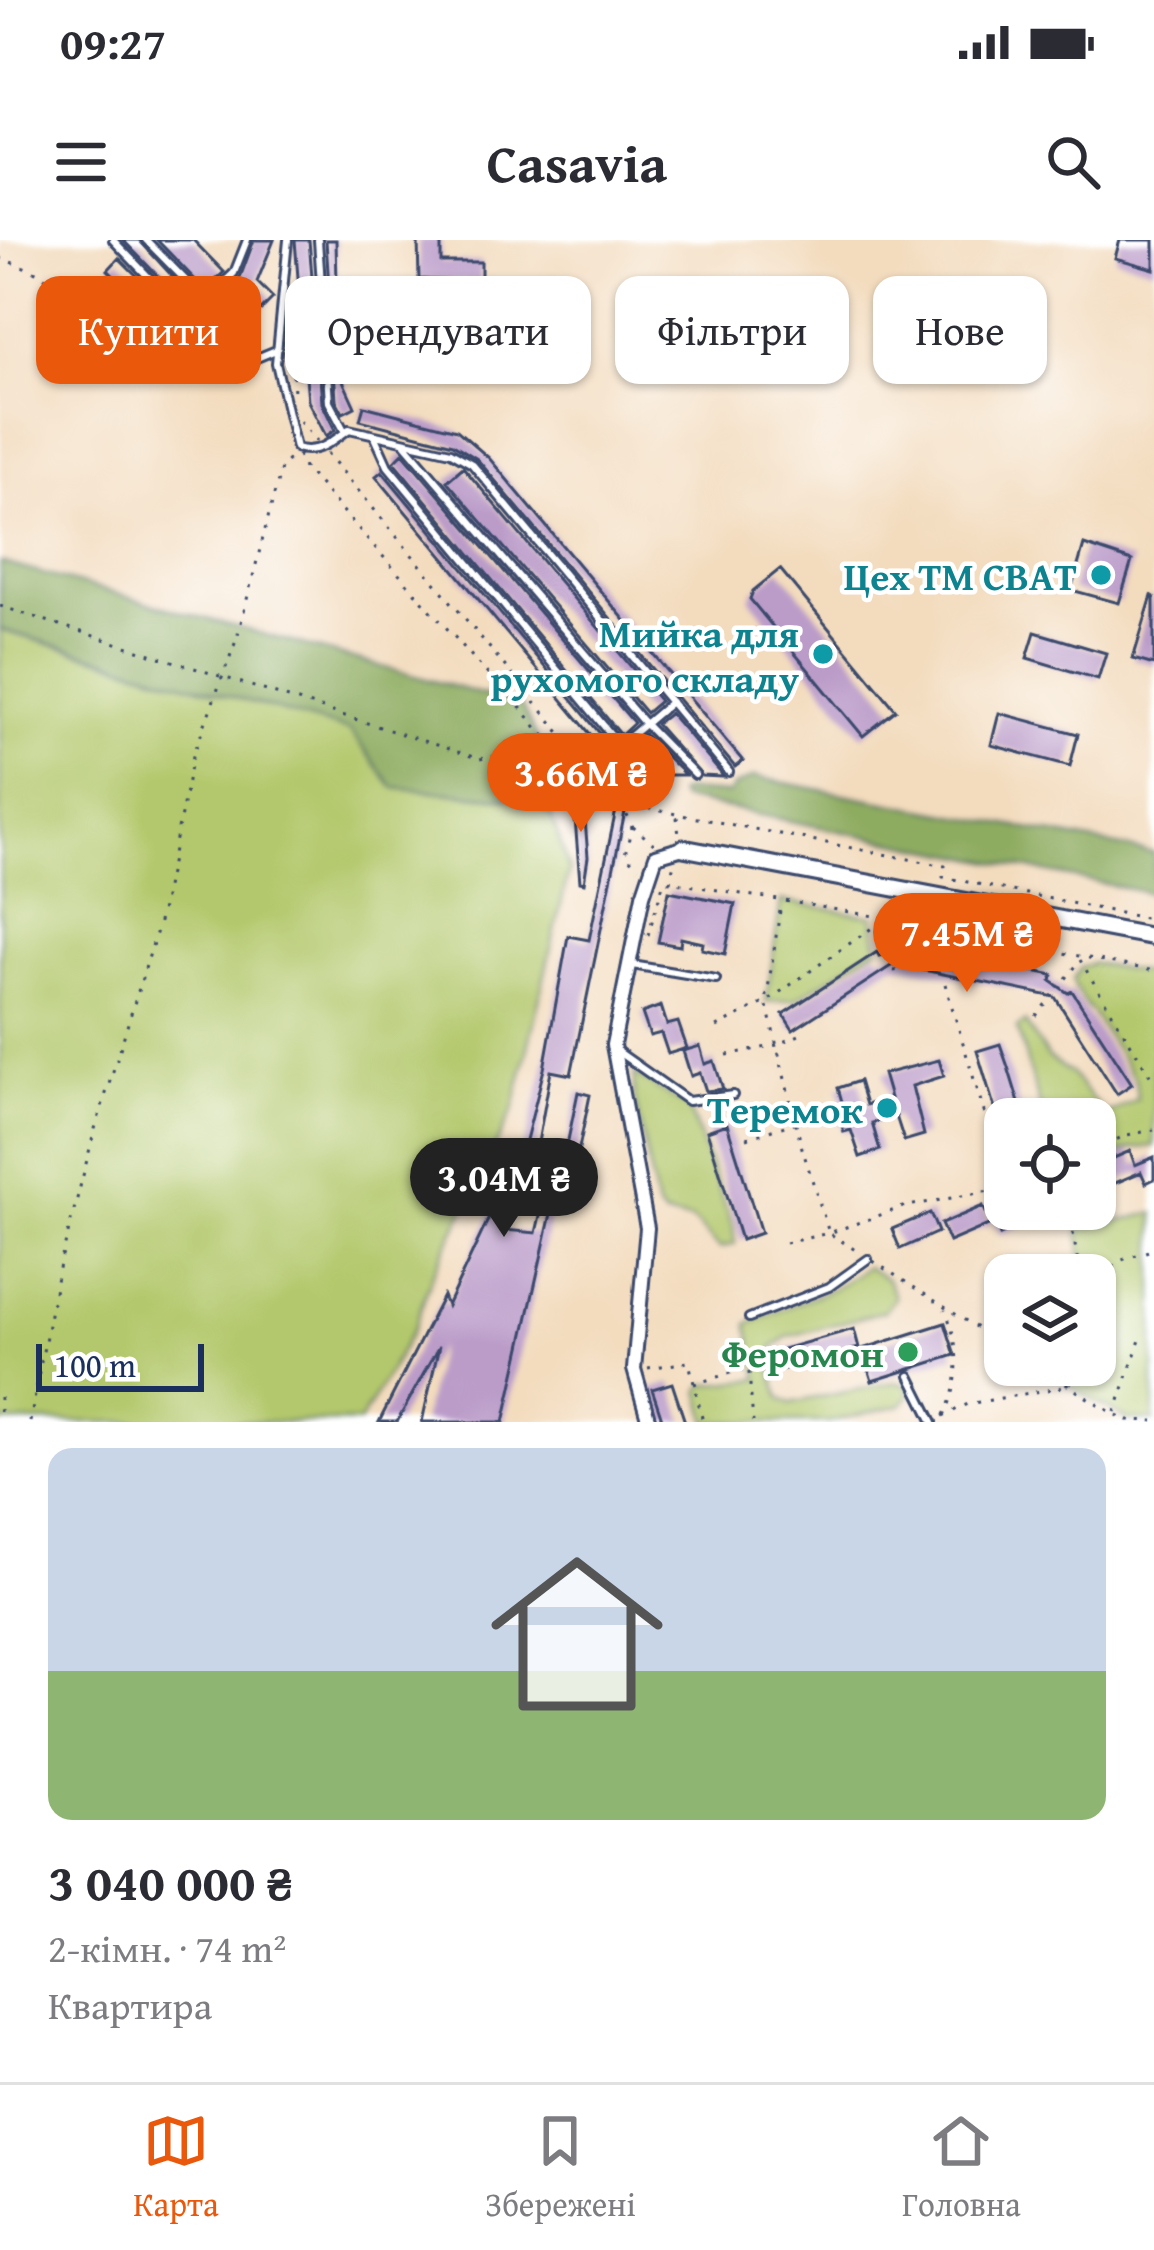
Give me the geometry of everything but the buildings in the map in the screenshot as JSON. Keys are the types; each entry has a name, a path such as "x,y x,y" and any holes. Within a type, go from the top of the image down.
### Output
{"street":[{"path":"649,1422 634,1370 647,1228 614,1049 656,856 683,848 1154,937"}],"lane":[{"path":"113,240 148,276"},
{"path":"146,240 181,276"},
{"path":"231,276 248,240"},
{"path":"288,240 276,350 297,452 323,451 349,429 451,452 472,464 729,772"},
{"path":"319,240 329,402 345,432"},
{"path":"261,356 276,350"},
{"path":"374,435 388,466 642,772"},
{"path":"403,441 645,724 695,775"},
{"path":"620,745 670,702"},
{"path":"634,965 716,979"},
{"path":"614,1049 688,1101 733,1095"},
{"path":"748,1318 829,1287 868,1259"},
{"path":"910,1376 938,1420"}],"path":[{"path":"0,258 43,276"},
{"path":"294,384 294,393"},
{"path":"295,414 599,779"},
{"path":"297,452 309,456"},
{"path":"30,1422 57,1276 89,1150 158,927 193,756 248,604 281,468 297,452"},
{"path":"297,452 302,465 418,597 553,743 584,773 613,786 632,826 665,853"},
{"path":"0,606 480,759 553,743"},
{"path":"623,803 945,866 943,877 1154,920"},
{"path":"632,826 625,854 649,878"},
{"path":"634,965 664,881 1154,971"},
{"path":"781,901 766,1002 830,1233 984,1332"},
{"path":"884,920 896,974"},
{"path":"717,1027 766,1002 884,920"},
{"path":"1036,1016 1081,958"},
{"path":"1081,958 1154,1082"},
{"path":"945,984 984,1112"},
{"path":"727,1055 776,1045 800,1034"},
{"path":"747,1138 796,1123"},
{"path":"1116,1140 1154,1130"},
{"path":"784,1243 830,1233 903,1207 984,1192"},
{"path":"1116,1265 1154,1249"},
{"path":"938,1420 957,1388 954,1331 943,1306"},
{"path":"1114,1414 1140,1340"},
{"path":"748,1360 753,1422"},
{"path":"634,1370 689,1362 703,1422"},
{"path":"693,1385 748,1368"},
{"path":"938,1420 968,1404 1070,1386 1126,1421 1154,1421"},
{"path":"0,1397 0,1419"}],"green space":[{"path":"0,562 521,705 547,760 552,817 530,800 393,787 350,731 0,629"},
{"path":"0,630 350,731 393,787 530,801 552,818 569,870 514,1108 432,1276 414,1328 360,1422 0,1422"},
{"path":"754,777 1154,853 1154,894 680,799 678,793 729,794"},
{"path":"781,901 873,916 878,947 796,999 766,1002"},
{"path":"1093,963 1154,975 1154,1146 1116,1154 1116,1110 1137,1099 1135,1079 1075,987 1073,979 1081,967"},
{"path":"1025,1022 1048,1058 1070,1073 1091,1098 1038,1098 1017,1028"},
{"path":"634,1074 689,1109 735,1244 720,1248 692,1220 665,1216 657,1208"},
{"path":"1154,1213 1154,1421 1128,1420 1069,1386 1116,1386 1116,1254 1082,1254 1079,1230 1116,1230 1116,1222"},
{"path":"866,1267 887,1279 895,1298 884,1311 787,1337 773,1348 769,1362 781,1399 791,1403 895,1382 908,1386 909,1396 901,1405 829,1422 708,1422 700,1390 705,1385 759,1379 748,1324 836,1287"}],"place":[{"name":"Цех ТМ СВАТ","path":"1101,575"},
{"name":"Мийка для рухомого складу","path":"823,654"},
{"name":"Теремок","path":"887,1108"},
{"name":"Феромон","path":"908,1352"}]}
